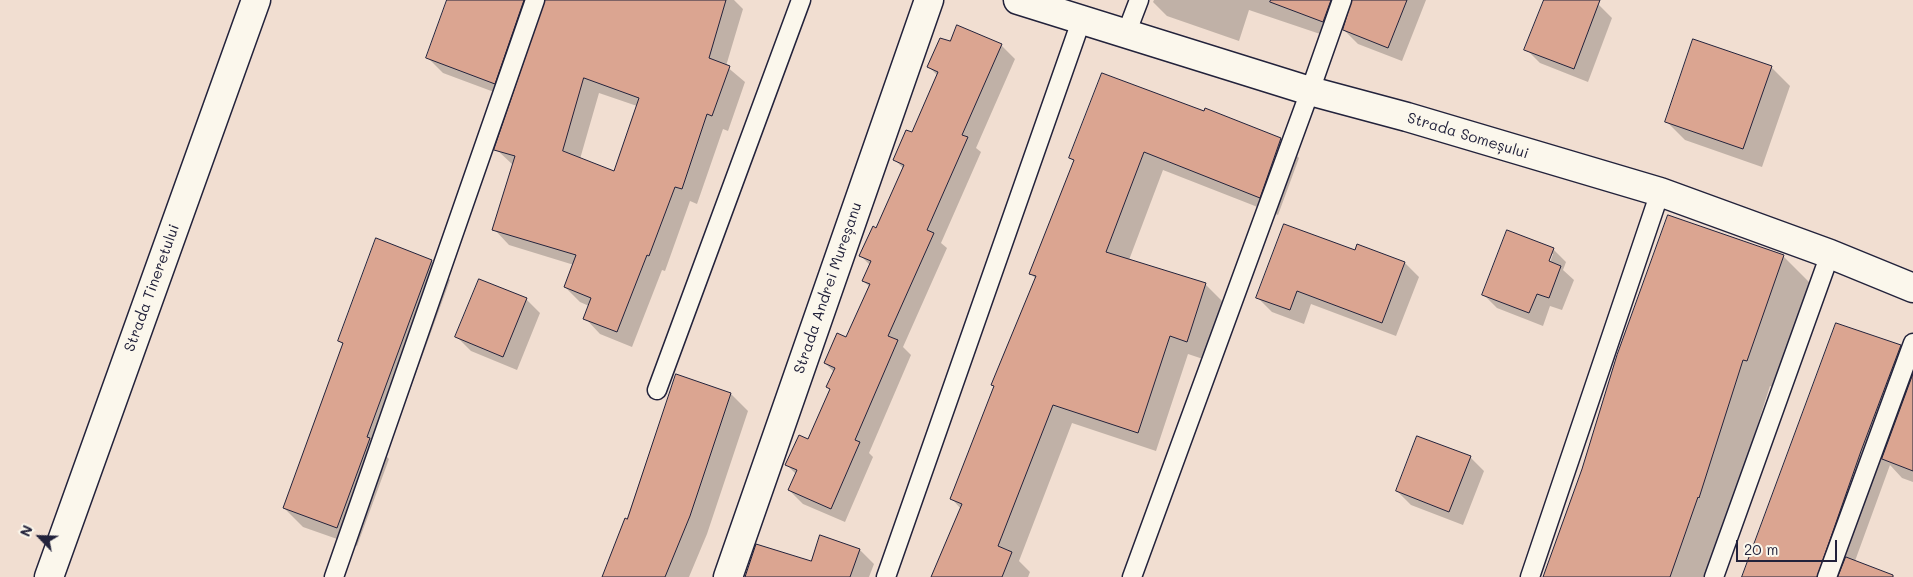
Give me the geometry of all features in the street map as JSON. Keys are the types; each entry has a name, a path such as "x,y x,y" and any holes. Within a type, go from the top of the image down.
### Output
{"street":[{"name":"Strada Tineretului","path":"49,577 131,343 256,0"},
{"name":"Strada Andrei Mureșanu","path":"728,577 929,0"},
{"name":"Strada Someșului","path":"1018,0 1310,91 1406,117 1660,192 1830,254 1913,288"}],"lane":[{"path":"334,577 534,0"},
{"path":"657,390 801,0"},
{"path":"1126,34 1139,0"},
{"path":"1132,577 1342,0"},
{"path":"886,577 1081,21"},
{"path":"1530,577 1660,192"},
{"path":"1714,577 1830,254"},
{"path":"1827,577 1913,343"}],"building":[{"path":"447,0 524,0 495,84 426,58"},
{"path":"545,0 726,0 709,58 730,66 712,116 707,114 682,189 675,187 617,332 583,319 591,298 564,287 576,255 492,230 515,156 494,150","holes":["584,78 639,98 614,171 563,151"]},
{"path":"1271,0 1331,0 1323,22 1270,2"},
{"path":"1352,0 1407,0 1388,48 1343,30"},
{"path":"1544,0 1600,0 1574,69 1524,50"},
{"path":"957,25 1002,44 962,135 968,137 927,230 934,233 888,336 898,340 855,440 860,442 831,509 788,490 797,470 785,465 799,435 808,439 830,389 826,387 835,368 824,363 837,333 846,337 870,284 862,281 871,261 859,256 873,226 876,228 904,165 893,160 906,130 912,132 938,72 927,67 940,38 950,41"},
{"path":"1693,39 1772,66 1743,149 1665,122"},
{"path":"1102,73 1204,111 1205,108 1281,138 1260,198 1144,152 1106,252 1206,283 1187,342 1170,336 1138,433 1053,405 998,546 1012,552 1002,577 931,577 962,504 950,499 994,386 991,385 1036,276 1029,274 1074,160 1069,158"},
{"path":"1668,215 1784,255 1747,361 1743,360 1699,498 1670,577 1543,577 1582,469 1617,355"},
{"path":"1284,224 1355,250 1357,244 1405,262 1382,323 1297,291 1290,310 1256,298"},
{"path":"1507,230 1554,248 1549,261 1561,266 1549,298 1537,294 1529,313 1482,295"},
{"path":"376,238 432,260 367,437 370,438 337,528 283,508 343,343 338,341"},
{"path":"479,279 527,298 503,357 455,337"},
{"path":"1836,323 1901,345 1861,451 1817,577 1742,577"},
{"path":"676,374 731,393 690,516 665,577 602,577 625,518 627,519"},
{"path":"1913,374 1913,471 1882,459"},
{"path":"1417,436 1471,456 1449,512 1396,491"},
{"path":"820,535 860,549 850,577 745,577 756,544 811,561"},
{"path":"1846,557 1893,575 1893,577 1838,577"}]}
